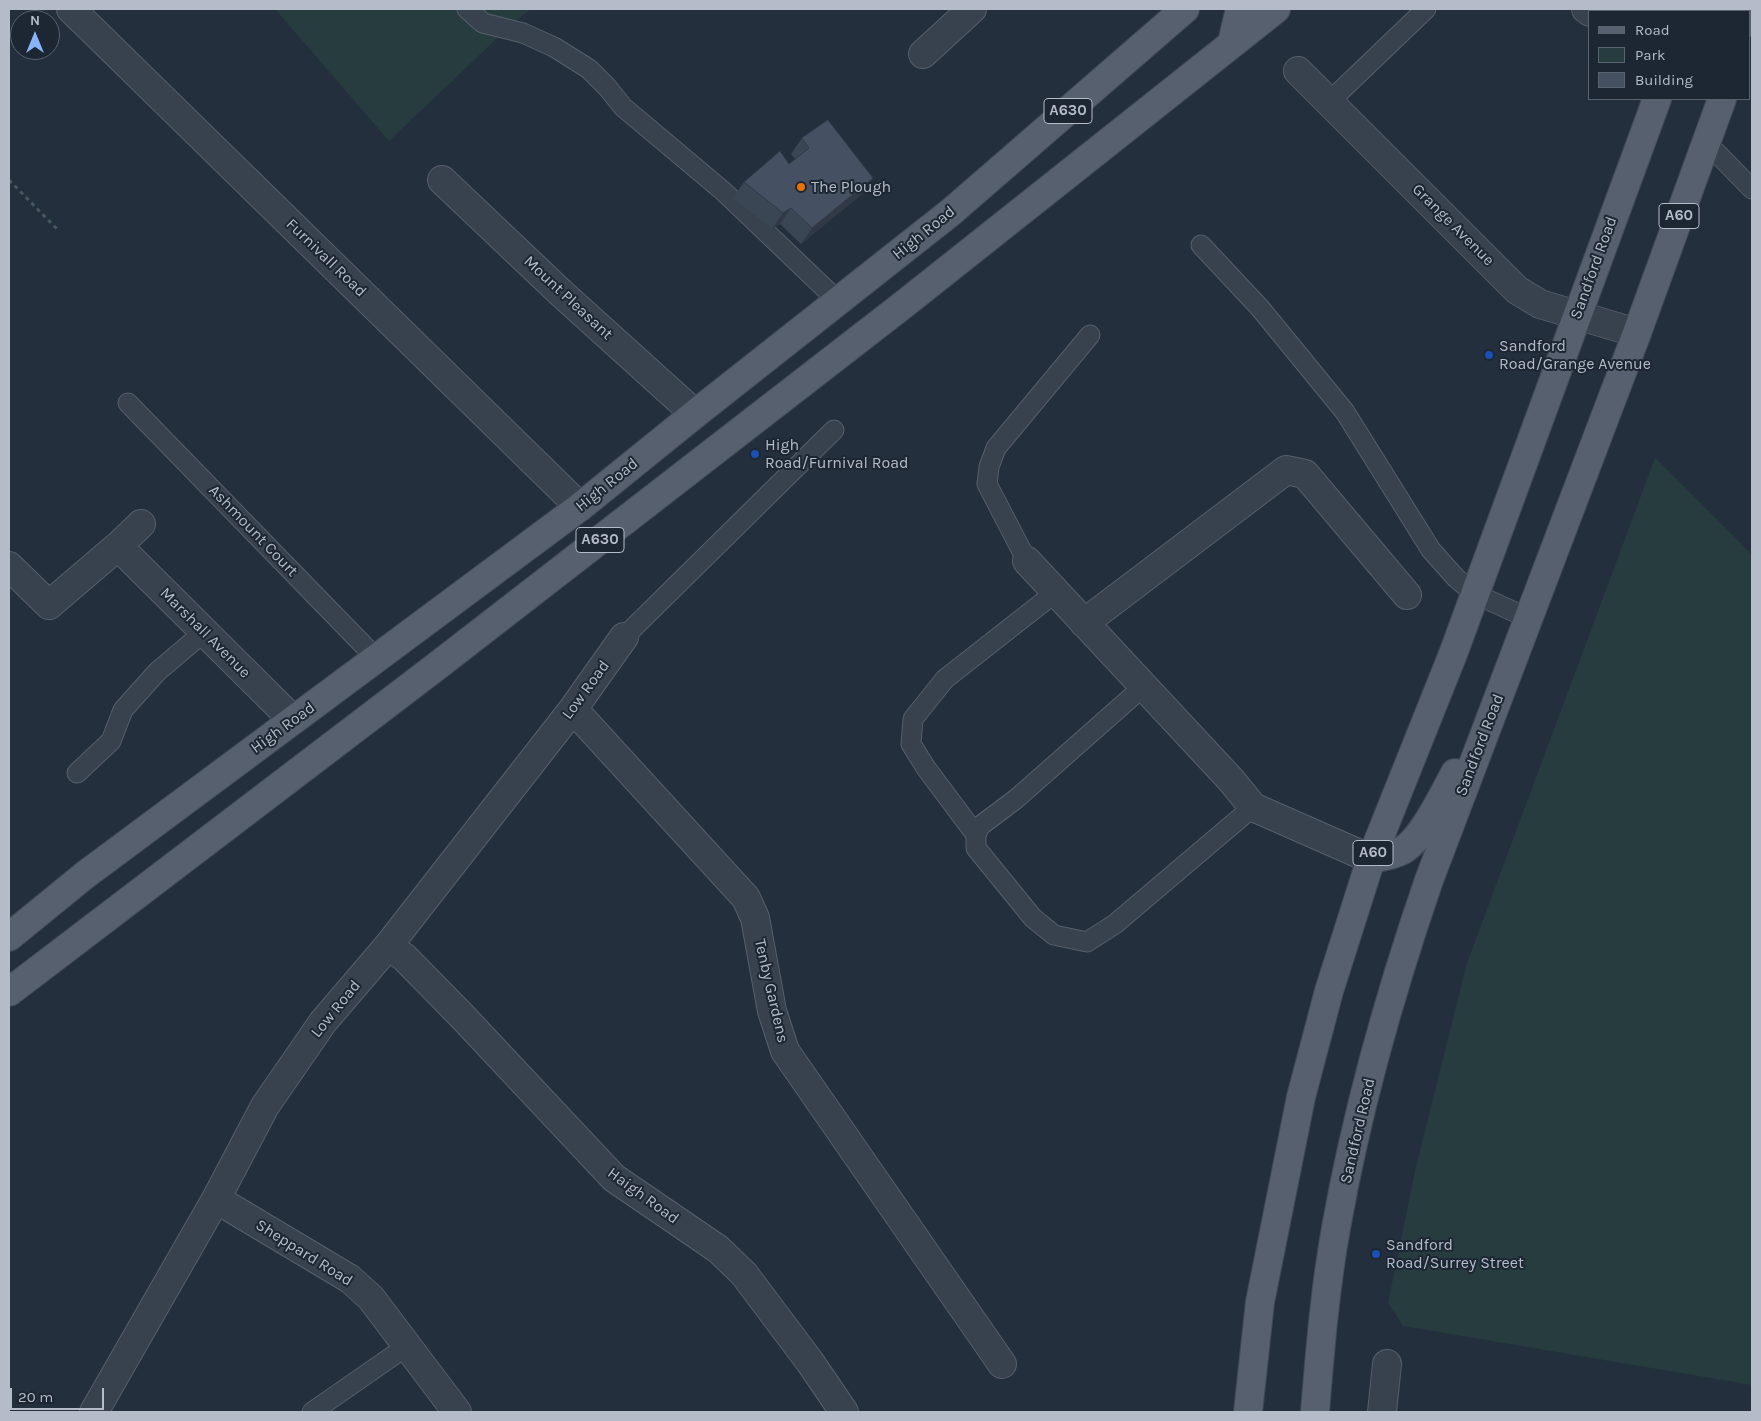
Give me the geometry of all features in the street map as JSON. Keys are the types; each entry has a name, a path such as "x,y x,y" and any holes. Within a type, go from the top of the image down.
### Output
{"main road":[{"name":"High Road","path":"9,937 85,875 580,507 951,212 1185,9"},
{"path":"1232,44 1240,9 1245,9"},
{"name":"A630","path":"9,992 437,666 902,305 1276,9"},
{"name":"Sandford Road","path":"1248,1412 1260,1302 1301,1097 1329,992 1371,859 1453,654 1657,100"},
{"name":"Sandford Road","path":"1315,1412 1323,1319 1336,1228 1357,1126 1405,949 1429,880 1637,333 1722,100"},
{"name":"A60","path":"1371,859 1391,855 1403,850 1415,838 1430,818 1500,694"},
{"name":"A630","path":"9,976 56,956"}],"street":[{"name":"Furnivall Road","path":"71,9 580,507"},
{"path":"923,54 972,9"},
{"name":"Grange Avenue","path":"1298,71 1518,290 1540,304 1637,333"},
{"name":"Mount Pleasant","path":"442,180 560,292 695,414"},
{"path":"1084,623 1286,470 1305,474 1407,595"},
{"path":"9,566 49,605 118,546 140,524"},
{"name":"Marshall Avenue","path":"118,546 293,720"},
{"path":"1027,560 1231,780 1253,807 1371,859"},
{"name":"Low Road","path":"98,1411 216,1199 265,1106 323,1022 388,946 573,709 624,637"},
{"name":"Tenby Gardens","path":"573,709 746,898 755,918 772,1011 785,1051 1002,1364"},
{"name":"Haigh Road","path":"388,946 404,957 461,1015 614,1178 718,1249 744,1274 810,1362 844,1412"},
{"name":"Sheppard Road","path":"216,1199 350,1279 371,1298 457,1412"},
{"path":"1382,1412 1387,1364"}],"lane":[{"path":"467,9 483,23 523,32 554,47 589,69 623,107 723,191 838,302"},
{"path":"1329,102 1426,9"},
{"path":"1706,142 1752,189"},
{"path":"1201,245 1260,308 1345,412 1431,550 1456,578 1475,594 1528,618"},
{"path":"1027,560 987,484 989,467 996,448 1090,335"},
{"name":"Ashmount Court","path":"128,403 377,659"},
{"path":"624,637 834,430"},
{"path":"976,835 926,768 912,744 913,719 945,679 1056,592"},
{"path":"77,773 111,741 123,710 157,672 204,632"},
{"path":"1144,686 1016,799 980,826 976,835 976,848 1033,918 1054,935 1087,942 1115,924 1253,807"},
{"path":"312,1412 407,1346"}],"path":[{"path":"9,180 58,230"}],"green space":[{"path":"275,9 531,9 512,24 389,141"},
{"path":"1655,458 1752,555 1752,1385 1403,1326 1388,1303 1415,1171 1467,963"}],"building":[{"name":"The Plough","path":"828,120 873,178 812,228 791,208 783,213 744,182 780,151 789,164 809,148 802,138"}],"place":[{"name":"The Plough","path":"801,187"},
{"name":"Sandford Road/Grange Avenue","path":"1489,355"},
{"name":"High Road/Furnival Road","path":"755,454"},
{"name":"Sandford Road/Surrey Street","path":"1376,1254"}]}
